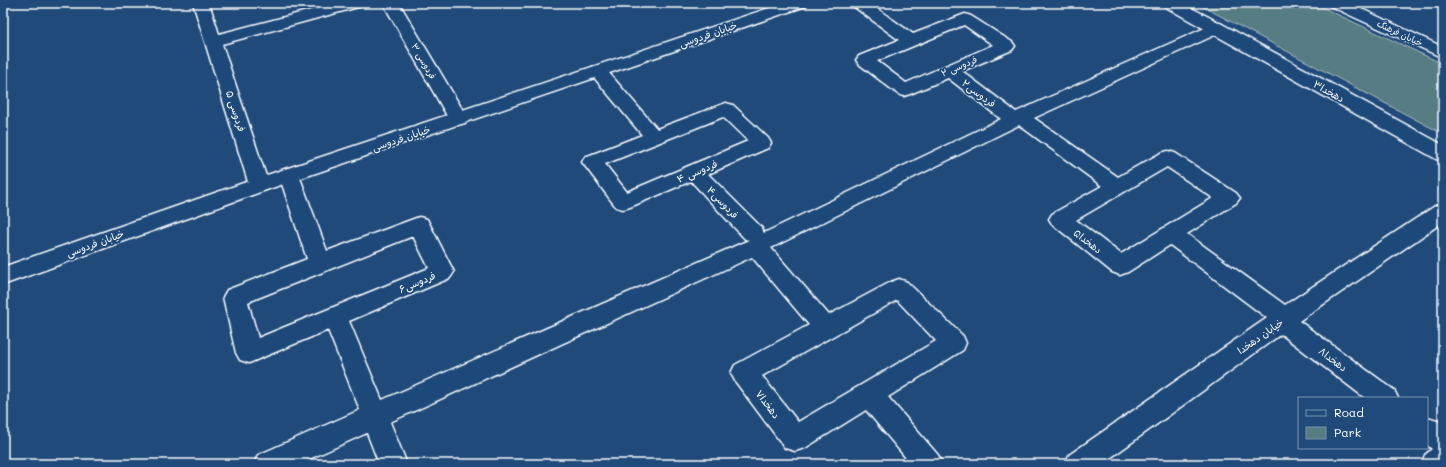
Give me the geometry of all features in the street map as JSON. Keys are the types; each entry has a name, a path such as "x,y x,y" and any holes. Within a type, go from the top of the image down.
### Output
{"street":[{"name":"فردوسی ۵","path":"201,3 259,185"},
{"path":"213,39 356,3"},
{"name":"فردوسی ۳","path":"391,3 458,119"},
{"name":"خیابان فردوسی","path":"3,276 259,185 800,3"},
{"path":"859,3 911,41"},
{"name":"دهخدا۳","path":"1170,3 1443,154"},
{"name":"خیابان فرهنگ","path":"1336,3 1443,53"},
{"name":"فردوسی ۲","path":"965,19 1006,46 904,90 865,60 911,41 965,19"},
{"path":"268,464 372,409 754,239 1015,116 1216,28"},
{"name":"فردوسی۲","path":"949,70 1015,116"},
{"path":"598,72 654,137"},
{"name":"فردوسی ۴","path":"726,108 761,143 623,202 592,162 654,137 726,108"},
{"path":"1015,116 1117,187"},
{"name":"دهخدا۵","path":"1168,158 1229,198 1171,234 1120,266 1060,219 1168,158"},
{"name":"فردوسی۴","path":"694,172 754,239"},
{"path":"289,175 320,263"},
{"name":"خیابان دهخدا","path":"1079,464 1443,210"},
{"name":"فردوسی۶","path":"418,225 442,272 249,353 235,297 320,263 418,225"},
{"path":"1171,234 1284,320"},
{"path":"754,239 826,328"},
{"name":"دهخدا۷","path":"898,288 954,343 869,394 795,439 744,373 898,288"},
{"path":"335,317 393,464"},
{"name":"دهخدا۸","path":"1284,320 1384,397"},
{"path":"869,394 928,464"},
{"path":"1428,430 1443,441"},
{"path":"1435,464 1443,457"}],"green space":[{"path":"1196,3 1313,3 1443,64 1443,134"}]}
